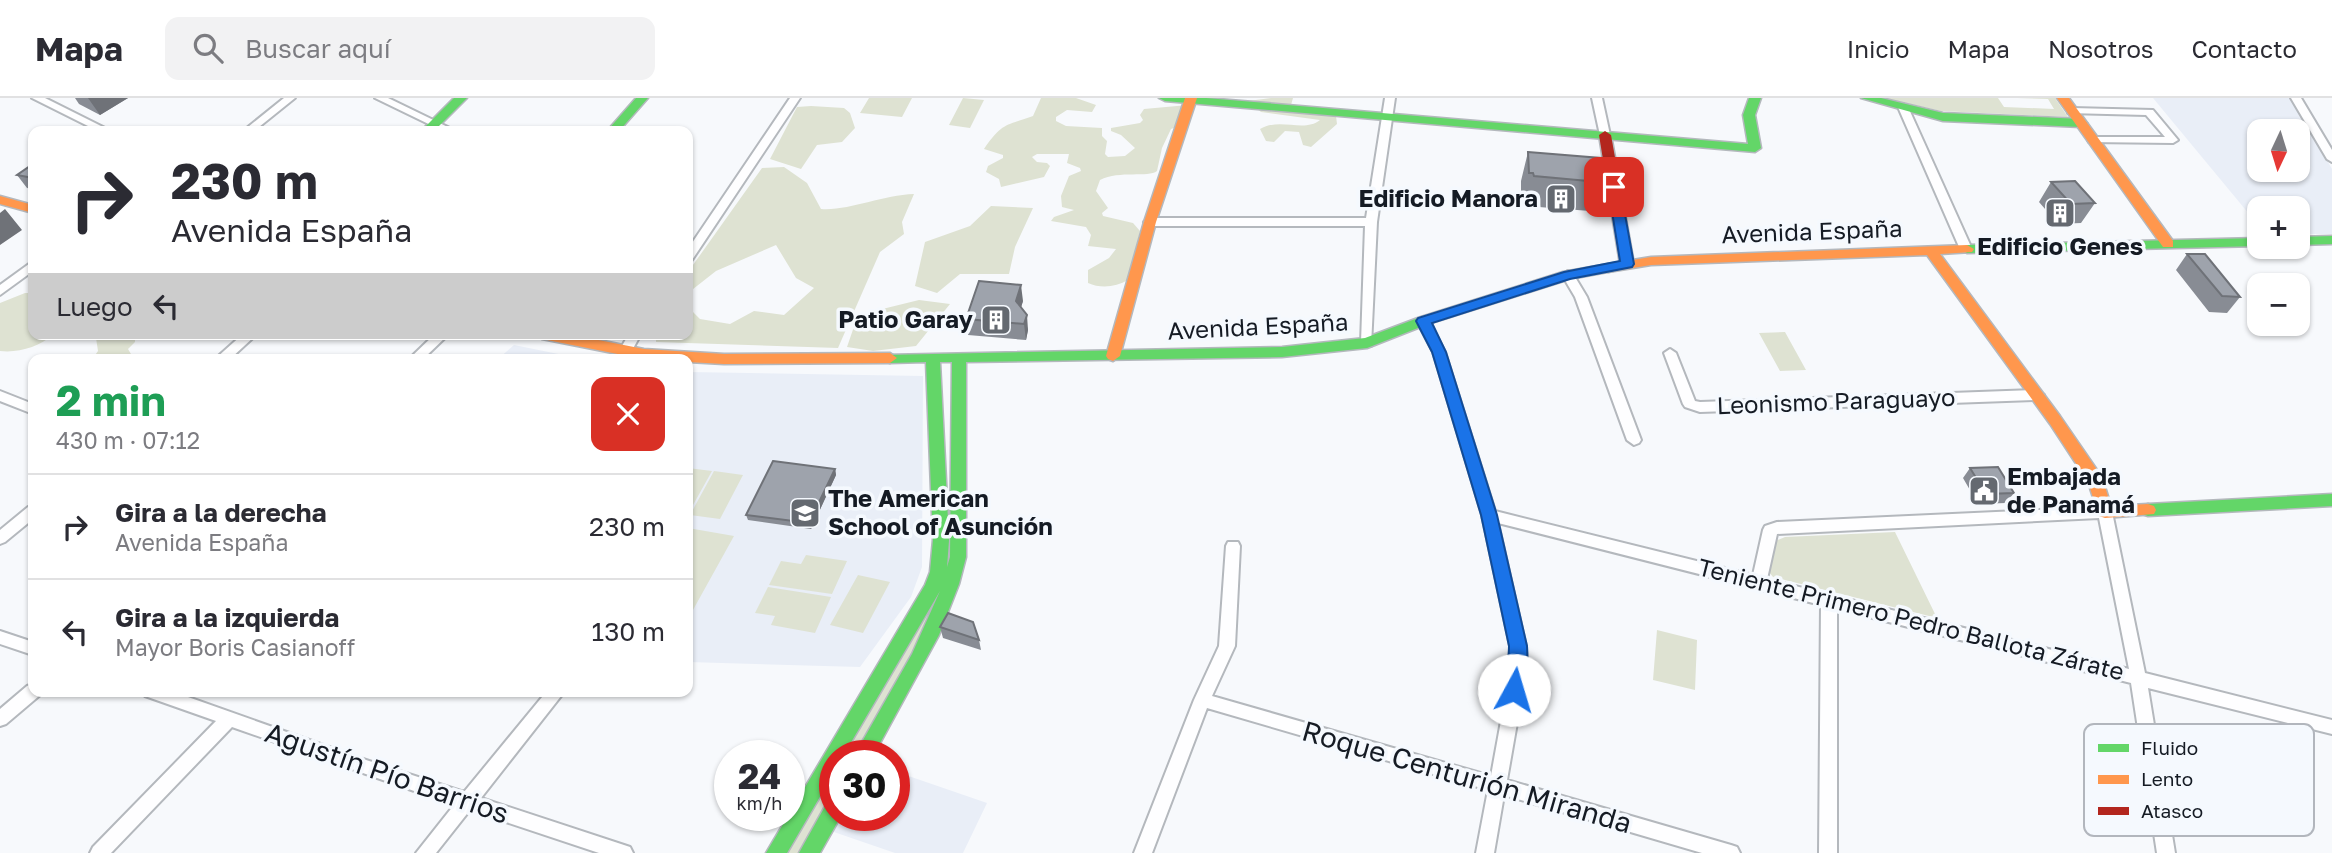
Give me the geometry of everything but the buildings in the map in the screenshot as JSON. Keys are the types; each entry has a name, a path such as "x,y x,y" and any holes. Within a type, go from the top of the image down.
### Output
{"main road":[{"path":"432,126 461,98"},
{"path":"617,126 642,98"},
{"path":"1165,98 1755,148 1749,115 1755,98"},
{"path":"1867,98 1943,117 2070,114 2093,140 2168,244"},
{"path":"1113,356 1150,222 1190,99"},
{"path":"1605,135 1627,264"},
{"path":"0,200 28,208"},
{"path":"2310,241 2332,240"},
{"name":"Avenida España","path":"693,356 724,359 1282,352 1367,343 1423,321 1568,275 1627,264 1695,258 2247,242"},
{"path":"1931,251 2037,395 2096,481 2105,512 2332,500"},
{"name":"Avenida España","path":"571,340 625,351 662,354"},
{"path":"872,740 942,612 955,574 958,557 959,356"},
{"path":"776,853 933,587 938,572 941,540 933,357"},
{"path":"809,853 821,831"}],"street":[{"path":"37,98 96,126"},
{"path":"254,126 290,98"},
{"path":"380,98 427,126"},
{"path":"693,250 795,98"},
{"path":"1367,343 1371,222 1390,98"},
{"path":"1597,98 1605,135"},
{"path":"2296,98 2332,159"},
{"path":"1903,107 1966,249"},
{"path":"2070,114 2149,111 2174,140 2093,140"},
{"path":"1150,222 1371,222"},
{"path":"0,290 28,269"},
{"path":"1568,275 1581,297 1634,440"},
{"path":"1423,321 1439,352 1489,515 1513,624 1519,666 1485,853"},
{"path":"227,354 244,340"},
{"path":"421,354 436,340"},
{"path":"625,351 631,340"},
{"name":"Leonismo Paraguayo","path":"1670,353 1690,404 1700,407 2037,395"},
{"path":"0,396 28,407"},
{"path":"1759,582 1770,530 1777,527 2105,512 2146,724"},
{"path":"0,538 28,515"},
{"name":"Teniente Primero Pedro Ballota Zárate","path":"1489,515 2138,676 2332,727"},
{"path":"1143,853 1202,700 1227,646 1233,546"},
{"path":"1828,853 1829,599"},
{"path":"0,637 28,647"},
{"path":"0,719 28,695"},
{"name":"Agustín Pío Barrios","path":"168,697 624,853"},
{"path":"425,853 553,697"},
{"name":"Roque Centurión Miranda","path":"1202,700 1731,853"},
{"path":"100,853 229,719"}],"shaded area":[{"path":"2153,98 2291,98 2303,119 2247,119 2247,182 2310,182 2310,131 2332,169 2332,234 2310,234 2310,196 2247,196 2247,212"},
{"path":"514,345 558,354 504,354"},
{"name":"The American School of Asunción","path":"693,372 923,376 922,567 911,597 860,667 693,662"},
{"path":"910,777 987,803 963,853 895,853 831,831 910,831"}],"green space":[{"path":"869,98 912,98 902,117 860,113"},
{"path":"963,98 984,100 970,128 949,125"},
{"path":"1041,98 1076,98 1096,105 1092,112 1067,110 1056,117 1056,121 1066,126 1102,128 1102,136 1107,141 1105,154 1108,157 1125,156 1135,148 1121,135 1111,131 1111,128 1140,123 1143,120 1140,115 1144,109 1188,105 1189,122 1171,129 1162,148 1157,171 1108,177 1100,180 1096,191 1108,208 1102,213 1103,216 1133,223 1140,231 1128,280 1103,287 1088,283 1088,270 1109,258 1116,249 1088,246 1091,235 1086,227 1051,221 1054,217 1074,210 1062,207 1061,196 1069,176 1081,171 1080,168 1067,163 1069,154 1037,154 1032,157 1037,162 1050,166 1044,177 1001,187 999,179 986,172 988,166 1003,158 1003,155 984,149 995,134 1005,126 1033,116"},
{"path":"1293,98 1291,105 1336,116 1337,124 1311,147 1303,145 1299,132 1285,131 1274,142 1266,141 1260,129 1276,124 1314,124 1320,120 1261,112 1248,101"},
{"path":"1884,98 1998,98 2004,107 2054,109 2048,99 2017,98 2055,98 2068,117 1941,111"},
{"path":"797,107 844,108 850,113 855,128 842,142 817,145 801,169 770,159"},
{"path":"784,167 807,183 821,209 843,208 914,194 902,222 904,234 880,252 838,348 656,342 693,340 693,312 700,319 730,324 754,311 784,315 814,288 796,278 776,245 716,271 693,289 693,265 762,168"},
{"path":"991,206 1033,208 1015,247 1009,274 960,274 937,293 915,286 925,242 970,226"},
{"path":"28,293 28,340 45,340 28,348 0,351 0,303"},
{"path":"919,300 950,304 916,346 873,351 847,347 858,315"},
{"path":"1785,332 1806,370 1780,371 1759,333"},
{"path":"96,340 135,340 128,349 131,354 96,354"},
{"path":"693,469 712,471 693,505"},
{"path":"714,471 743,475 720,519 693,515 693,510"},
{"path":"693,529 734,536 693,610"},
{"path":"1895,532 1937,618 1773,577 1765,567 1773,542 1785,537"},
{"path":"806,555 847,561 832,594 769,585 781,561 801,564"},
{"path":"858,575 890,582 863,633 830,625"},
{"path":"768,587 831,597 815,633 771,625 775,616 755,613"},
{"path":"937,606 864,740 850,740 905,648 933,607"},
{"path":"1657,630 1697,640 1695,690 1653,680"},
{"path":"819,791 819,818 798,853 782,853 795,831 805,831 805,814"}],"traffic: fast":[{"path":"432,126 461,98"},
{"path":"617,126 642,98"},
{"path":"1165,98 1755,148 1749,115 1755,98"},
{"path":"1867,98 1943,117 2081,123"},
{"path":"2310,241 2332,240"},
{"path":"1967,249 2247,242"},
{"path":"890,358 1282,352 1367,343 1423,321 1568,275 1608,268"},
{"path":"776,853 933,587 938,572 941,540 933,357"},
{"path":"872,740 930,635 951,584 958,557 959,357"},
{"path":"2148,510 2332,500"},
{"path":"809,853 821,831"}],"traffic: slow":[{"path":"1113,356 1150,222 1191,98"},
{"path":"2063,98 2168,244"},
{"path":"0,200 28,208"},
{"path":"1608,268 1651,261 1967,249"},
{"path":"1931,251 2055,420 2096,481 2105,512 2148,510"},
{"path":"573,340 644,354"},
{"path":"693,357 890,358"}],"traffic: jam":[{"path":"1605,135 1627,264"}],"place":[{"name":"Edificio Manora","path":"1561,199"},
{"name":"Edificio Genes","path":"2060,213"},
{"name":"Patio Garay","path":"996,320"},
{"name":"Embajada de Panamá","path":"1984,491"},
{"name":"The American School of Asunción","path":"805,513"}],"route":[{"path":"1514,690 1519,666 1518,646 1489,515 1439,352 1423,321 1532,285 1627,264 1614,187"}]}
